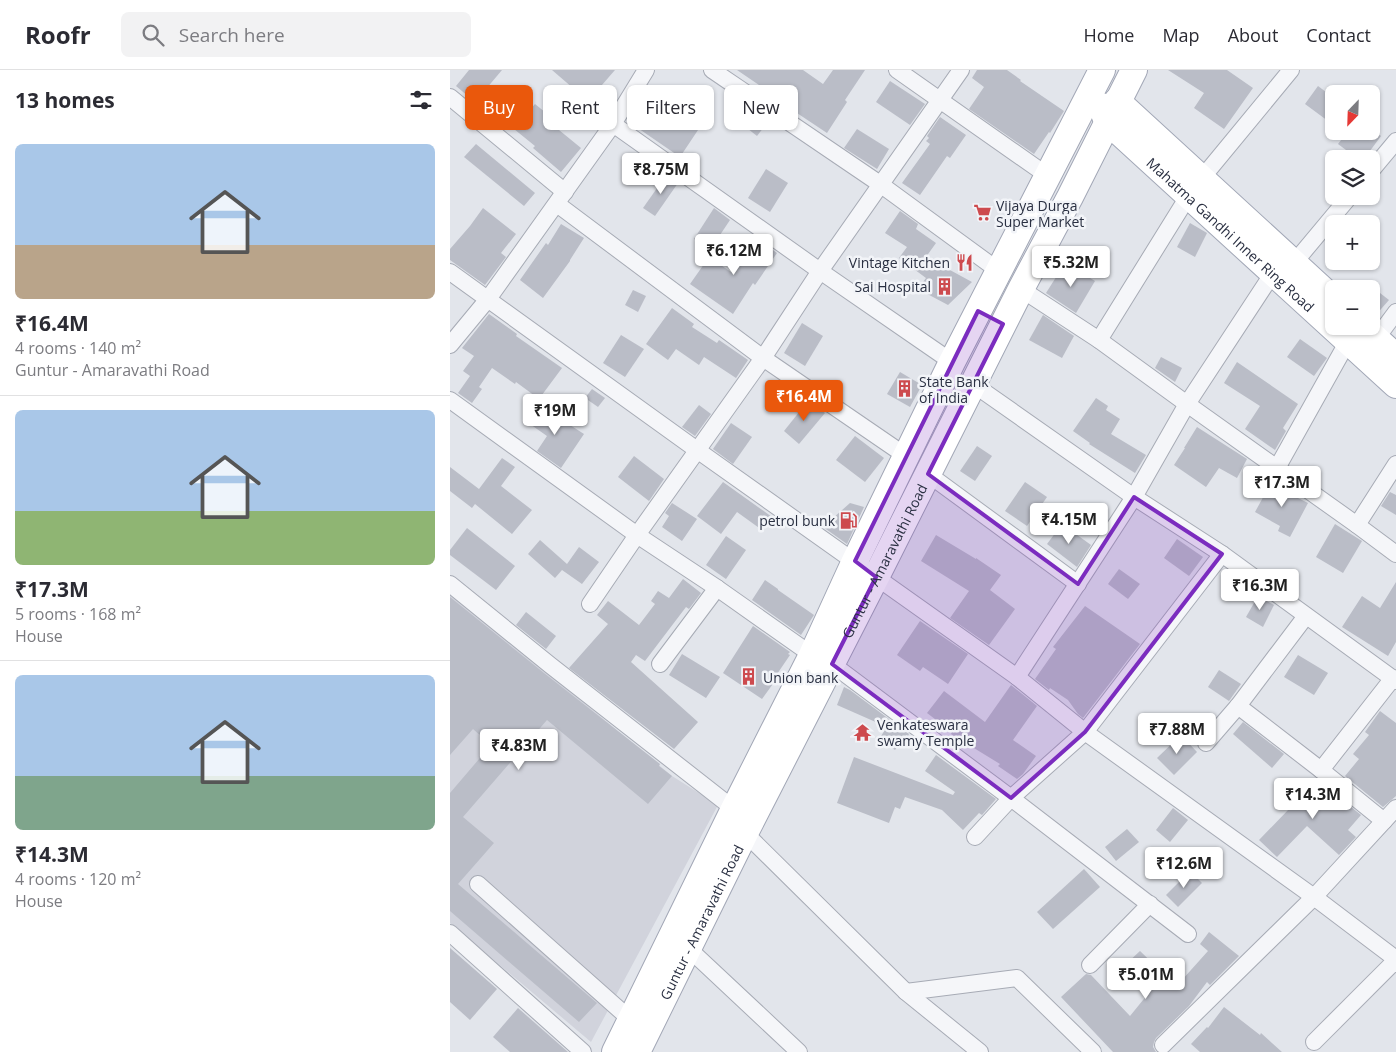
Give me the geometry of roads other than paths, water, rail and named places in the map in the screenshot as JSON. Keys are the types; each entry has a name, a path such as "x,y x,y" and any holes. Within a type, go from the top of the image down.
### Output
{"main road":[{"name":"Guntur - Amaravathi Road","path":"615,1052 734,809 822,659 876,577 1003,324 1134,70"},
{"name":"Guntur - Amaravathi Road","path":"637,1052 745,833 822,659 855,561 952,362 1048,176 1093,75"},
{"name":"Mahatma Gandhi Inner Ring Road","path":"1093,75 1112,111 1325,303"},
{"name":"Mahatma Gandhi Inner Ring Road","path":"1284,268 1325,294"},
{"path":"978,311 1003,324"},
{"name":"Mahatma Gandhi Inner Ring Road","path":"1362,335 1396,358"},
{"name":"Mahatma Gandhi Inner Ring Road","path":"1362,335 1396,385"}],"street":[{"path":"617,117 646,70"},
{"path":"712,70 880,184 999,271"},
{"path":"897,70 1048,176"},
{"path":"590,604 763,358 820,271 961,70"},
{"path":"1099,340 1196,186 1291,70"},
{"path":"450,96 561,198 763,358 906,456"},
{"path":"617,127 952,362"},
{"path":"450,345 488,299 609,130"},
{"path":"1380,160 1396,141"},
{"path":"1017,677 1134,497 1187,404 1284,268 1342,205"},
{"path":"450,272 1017,677 1085,732 1314,896 1396,960 1314,1042"},
{"path":"1021,289 1099,340 1396,554"},
{"path":"1380,323 1396,312"},
{"path":"1277,468 1362,335"},
{"path":"973,384 1134,497 1222,554 1394,680 1321,770"},
{"path":"450,400 637,535 822,659 1011,798 1188,934"},
{"path":"1357,525 1396,464"},
{"path":"928,474 1078,584"},
{"path":"975,837 1011,798 1085,732 1222,554"},
{"path":"450,584 550,666 734,809"},
{"path":"660,664 717,588"},
{"path":"1206,743 1238,706 1306,616"},
{"path":"1238,706 1384,821"},
{"path":"1163,1045 1314,896 1396,808"},
{"path":"745,833 906,992 980,1052"},
{"path":"478,884 631,1020"},
{"path":"1090,965 1150,904"},
{"path":"450,933 584,1052"},
{"path":"688,948 799,1052"},
{"path":"906,992 1018,978 1093,1052"}],"place":[{"name":"Vijaya Durga Super Market","path":"982,213"},
{"name":"Vintage Kitchen","path":"964,262"},
{"name":"Sai Hospital","path":"945,286"},
{"name":"State Bank of India","path":"905,389"},
{"name":"petrol bunk","path":"849,520"},
{"name":"Union bank","path":"749,677"},
{"name":"Venkateswara swamy Temple","path":"863,732"}]}
